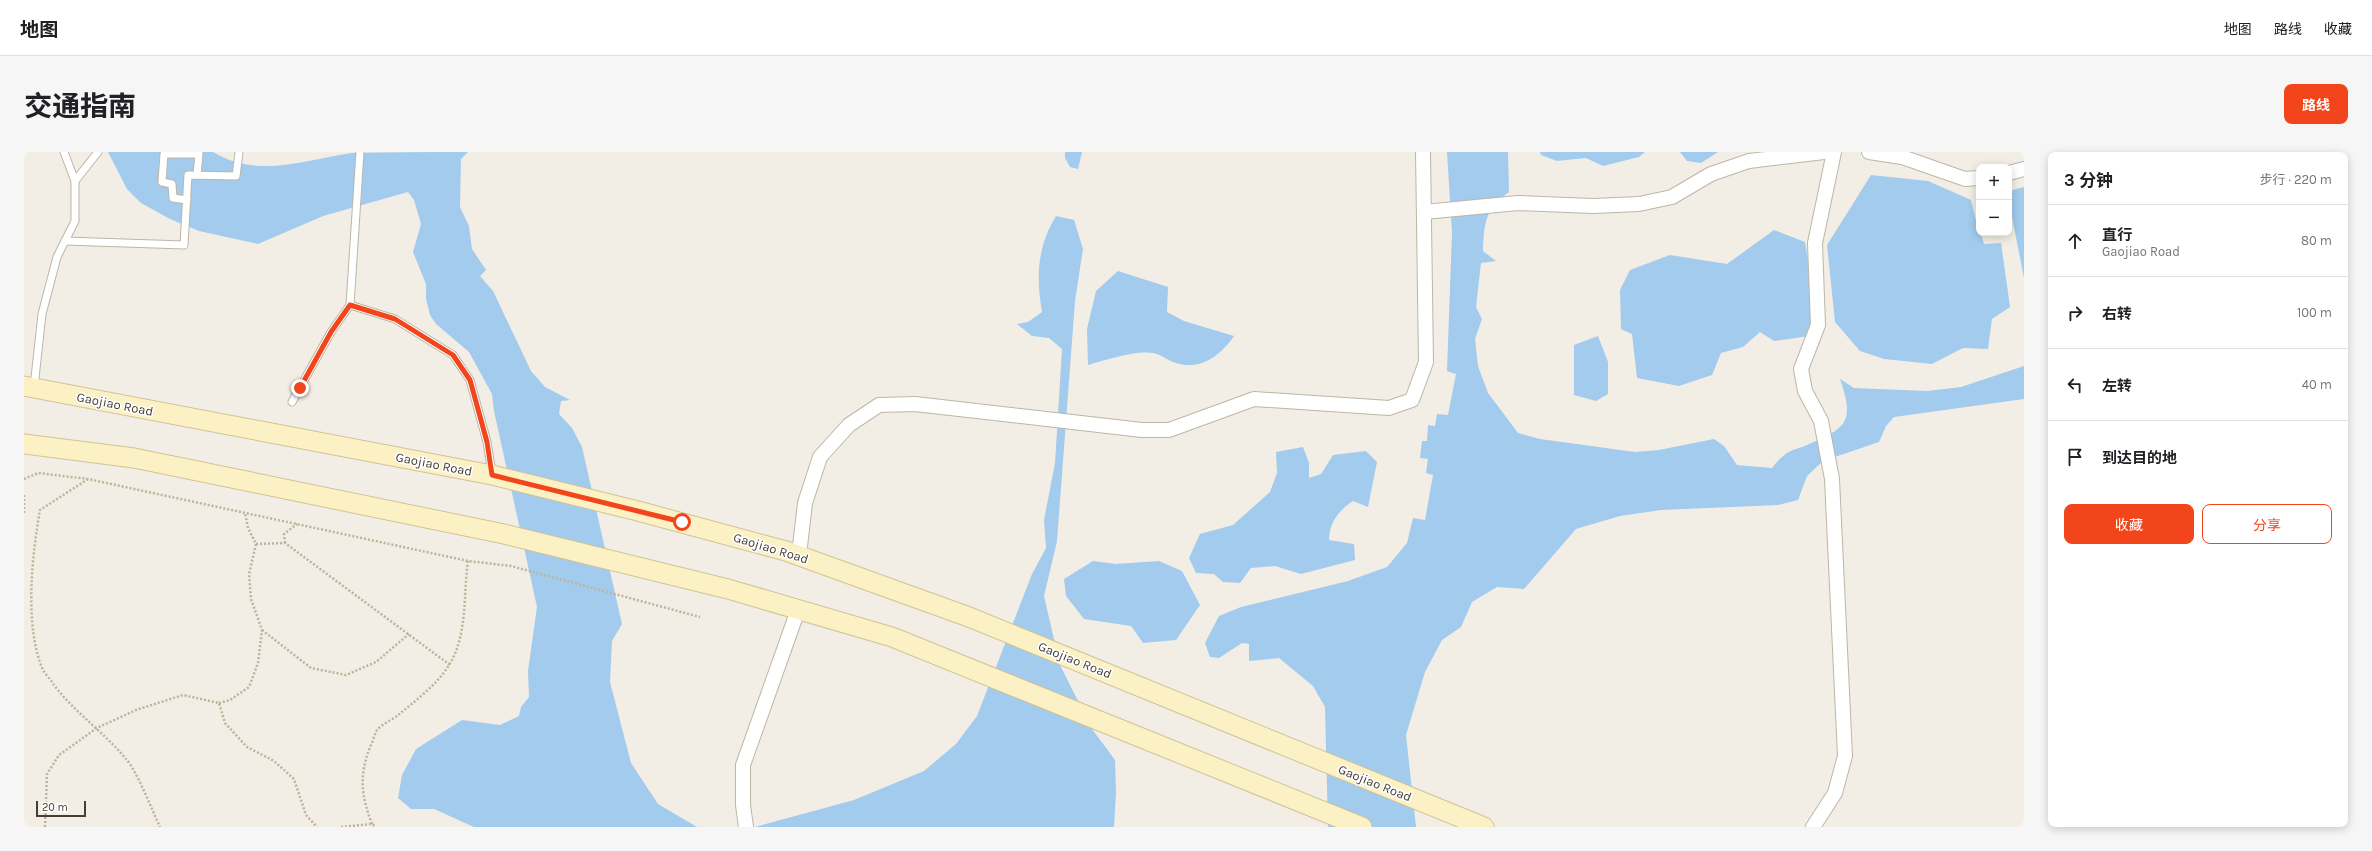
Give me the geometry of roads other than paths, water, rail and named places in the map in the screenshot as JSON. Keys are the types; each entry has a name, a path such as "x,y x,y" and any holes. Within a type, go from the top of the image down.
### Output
{"main road":[{"name":"Gaojiao Road","path":"29,387 492,475 638,511 799,556 969,617 1484,827"},
{"path":"24,444 134,458 504,534 649,570 798,610 892,637 1362,827"}],"street":[{"path":"799,556 805,503 820,456 849,425 879,405 915,404 1142,430 1169,430 1254,399 1389,408 1412,400 1426,362 1423,152"},
{"path":"1424,212 1518,202 1593,206 1639,204 1672,196 1711,174 1748,161 1824,152"},
{"path":"1813,827 1835,793 1845,756 1832,479 1821,421 1805,391 1801,369 1818,325 1815,243 1834,152"},
{"path":"1869,152 1902,157 1965,179 1976,178"},
{"path":"2012,172 2024,169"},
{"path":"746,827 743,805 743,765 798,610"}],"lane":[{"path":"29,387 42,314 57,257 75,221 75,181 64,152"},
{"path":"75,181 98,152"},
{"path":"292,402 331,332 350,305 360,152"},
{"path":"187,200 173,198 172,184 162,182 164,154 199,154 197,176"},
{"path":"65,241 184,244 188,176 236,176 238,156"},
{"path":"350,305 395,319 453,355 470,380 487,442 492,475"}],"water":[{"path":"108,152 213,152 230,160 247,165 264,166 299,163 352,153 468,152 461,159 460,207 469,226 472,249 486,270 480,276 493,291 531,371 545,387 570,400 561,401 559,414 572,428 582,447 622,624 612,641 610,682 631,763 658,804 697,827 474,827 434,809 411,809 398,798 402,775 416,749 462,720 500,725 519,716 521,707 529,697 528,671 537,607 494,411 492,394 469,352 436,324 430,315 426,299 426,284 413,252 421,224 414,200 408,192 323,216 258,244 199,231 170,219 141,203 127,189"},
{"path":"1065,152 1082,152 1078,169 1070,167 1065,158"},
{"path":"1447,152 1508,152 1509,192 1495,204 1487,217 1485,225 1483,251 1496,261 1481,263 1476,307 1482,319 1475,339 1478,366 1488,393 1518,433 1540,439 1635,452 1659,450 1714,439 1724,446 1737,465 1772,468 1787,453 1831,434 1844,422 1847,414 1847,405 1840,379 1854,388 1927,391 1961,387 2024,366 2024,399 1894,417 1886,426 1879,442 1823,461 1807,476 1798,500 1778,505 1661,510 1620,516 1576,529 1524,589 1497,587 1472,602 1461,627 1442,640 1425,672 1406,735 1416,827 1328,827 1325,707 1313,686 1279,658 1249,661 1249,644 1242,643 1219,658 1210,657 1205,643 1219,616 1241,607 1348,581 1387,567 1407,543 1413,518 1425,520 1433,475 1426,473 1428,459 1420,458 1422,441 1427,441 1428,425 1435,426 1437,414 1448,415 1456,374 1447,371 1452,233"},
{"path":"1540,152 1645,152 1639,157 1603,166 1586,158 1557,161 1541,155"},
{"path":"1680,152 1718,152 1701,163 1687,161"},
{"path":"1871,175 1928,181 1971,200 1976,221 1976,236 1982,236 1984,244 2001,243 2010,307 1992,319 1988,349 1963,348 1932,364 1884,359 1860,351 1835,322 1827,245"},
{"path":"2024,187 2024,278 2012,217 2012,190"},
{"path":"1056,216 1074,220 1083,249 1075,301 1057,541 1044,596 1060,665 1092,729 1115,760 1116,793 1114,827 755,827 854,800 924,771 956,744 977,716 1032,574 1046,548 1044,520 1055,463 1062,349 1049,338 1032,336 1017,324 1028,322 1042,312 1039,287 1040,262 1045,239"},
{"path":"1774,230 1805,242 1814,295 1809,336 1774,341 1760,332 1743,347 1721,353 1712,375 1679,386 1637,378 1632,334 1621,329 1620,290 1630,270 1670,255 1727,264"},
{"path":"1118,271 1168,287 1167,312 1184,321 1234,336 1217,355 1210,360 1194,365 1176,363 1162,356 1146,352 1120,356 1088,365 1087,329 1096,291"},
{"path":"1598,336 1608,362 1608,394 1596,401 1574,395 1574,345"},
{"path":"1303,447 1309,463 1309,478 1321,474 1333,455 1366,451 1377,462 1368,507 1353,501 1339,513 1329,534 1329,540 1354,544 1355,560 1301,574 1275,566 1251,568 1240,583 1223,582 1214,574 1196,573 1189,558 1200,534 1233,525 1270,492 1277,473 1276,452"},
{"path":"1093,561 1116,564 1159,561 1182,571 1200,605 1176,640 1143,643 1131,626 1084,619 1066,596 1064,579"}]}
